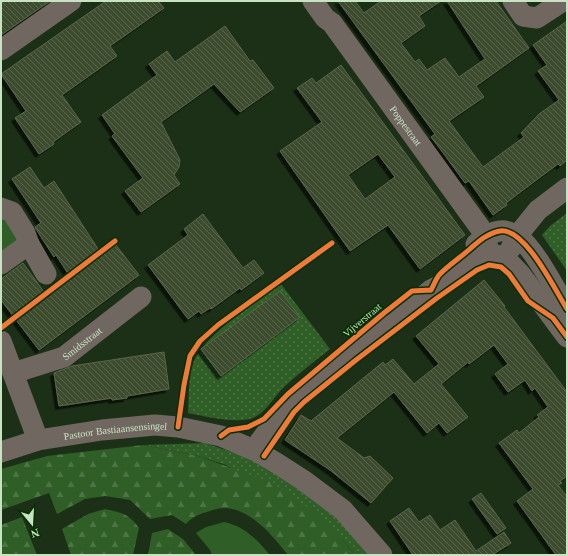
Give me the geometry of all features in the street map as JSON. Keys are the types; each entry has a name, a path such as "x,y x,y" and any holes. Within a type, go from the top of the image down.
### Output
{"street":[{"path":"1,50 71,1"},
{"name":"Poppestraat","path":"313,1 325,18 332,23 494,250 521,275 567,337"},
{"path":"513,1 523,16 537,18 562,1"},
{"path":"494,250 517,236 538,210 567,188"},
{"path":"1,208 12,212 25,233 29,244 46,274"},
{"name":"Vijverstraat","path":"259,453 279,425 284,411 303,393 430,290 447,282 494,250 500,231 508,232 517,236"},
{"path":"517,236 528,246 567,309"},
{"path":"1,264 29,244"},
{"name":"Smidsstraat","path":"13,373 64,357 141,297"},
{"path":"1,341 38,440"},
{"name":"Pastoor Bastiaansensingel","path":"1,452 38,440 102,430 154,426 178,427 221,436 275,462 303,480 344,510 382,555"}],"green space":[{"path":"567,213 567,271 542,235 550,226"},
{"path":"1,218 7,219 18,241 1,257"},
{"path":"281,284 330,349 285,386 267,407 255,417 231,420 188,413 190,376 198,353 218,331 231,320"},
{"path":"205,443 256,460 323,500 375,555 355,555 342,539 226,465 198,456 143,445"},
{"path":"143,445 198,456 271,482 313,511 342,539 355,555 288,555 268,532 252,518 244,513 225,508 216,509 201,514 186,524 172,515 150,519 130,500 105,496 85,499 57,514 49,493 1,510 1,469 47,456"},
{"path":"105,509 128,516 139,528 133,555 71,555 62,529 88,514"},
{"path":"22,517 37,555 2,555 1,525"},
{"path":"224,522 245,530 270,555 212,555 210,550 196,533 206,527"},
{"path":"168,529 183,539 196,555 148,555 152,533"}],"building":[{"path":"1,1 50,1 1,35"},
{"path":"106,1 158,1 164,8 110,46 117,56 62,95 81,122 39,154 15,118 26,111 1,74"},
{"path":"338,1 355,1 364,13 381,1 441,1 419,16 425,26 401,43 415,62 419,59 427,70 445,58 459,77 485,59 447,1 496,1 529,48 476,86 484,97 449,121 483,167 524,137 521,133 539,114 559,100 538,71 547,65 533,45 567,21 567,160 560,166 558,164 535,181 493,215 469,181 465,183 431,137 435,134"},
{"path":"225,26 250,61 253,60 274,88 240,112 214,84 161,122 180,160 179,167 174,175 180,184 141,212 125,191 143,178 112,136 115,134 102,115 157,75 149,64 167,51 175,62"},
{"path":"341,65 465,235 420,269 388,225 350,251 280,151 322,122 297,88 312,78 316,83","holes":["378,154 395,177 365,199 348,175"]},
{"path":"30,167 44,188 54,181 102,255 116,245 139,275 39,350 1,300 1,279 23,263 47,296 71,278 56,255 54,257 36,229 35,227 41,223 12,179"},
{"path":"203,214 243,268 254,260 264,273 211,309 210,308 201,314 199,311 188,319 148,265 188,235 184,229"},
{"path":"484,280 505,306 504,307 567,392 567,476 560,481 562,483 558,485 567,497 567,555 556,555 517,501 533,489 499,443 517,430 519,433 539,417 537,415 548,407 535,388 532,391 525,380 508,392 495,374 508,364 494,345 469,364 468,362 441,384 468,417 447,433 439,423 427,433 394,392 337,438 364,458 370,456 393,478 371,503 330,470 285,440 301,415 311,421 383,362 385,365 393,359 414,384 439,364 416,336"},
{"path":"280,291 300,317 221,376 201,349"},
{"path":"164,352 169,389 127,396 127,398 112,400 112,398 59,406 54,373 72,366"},
{"path":"481,493 506,528 497,534 472,499"},
{"path":"409,508 419,522 430,515 440,530 455,520 476,551 504,532 511,543 492,555 413,555 390,521"}],"cycle path":[{"path":"431,290 436,280 447,267 477,243 500,231 510,232 529,249 538,261 567,309"},
{"path":"1,328 115,241"},
{"path":"178,427 190,356 200,341 218,325 332,243"},
{"path":"264,456 294,412 304,402 437,298 477,270 489,265 501,267 509,274 528,301 553,318 567,337"},
{"path":"221,436 229,430 248,427 264,419 288,394 412,291 431,290"}]}
